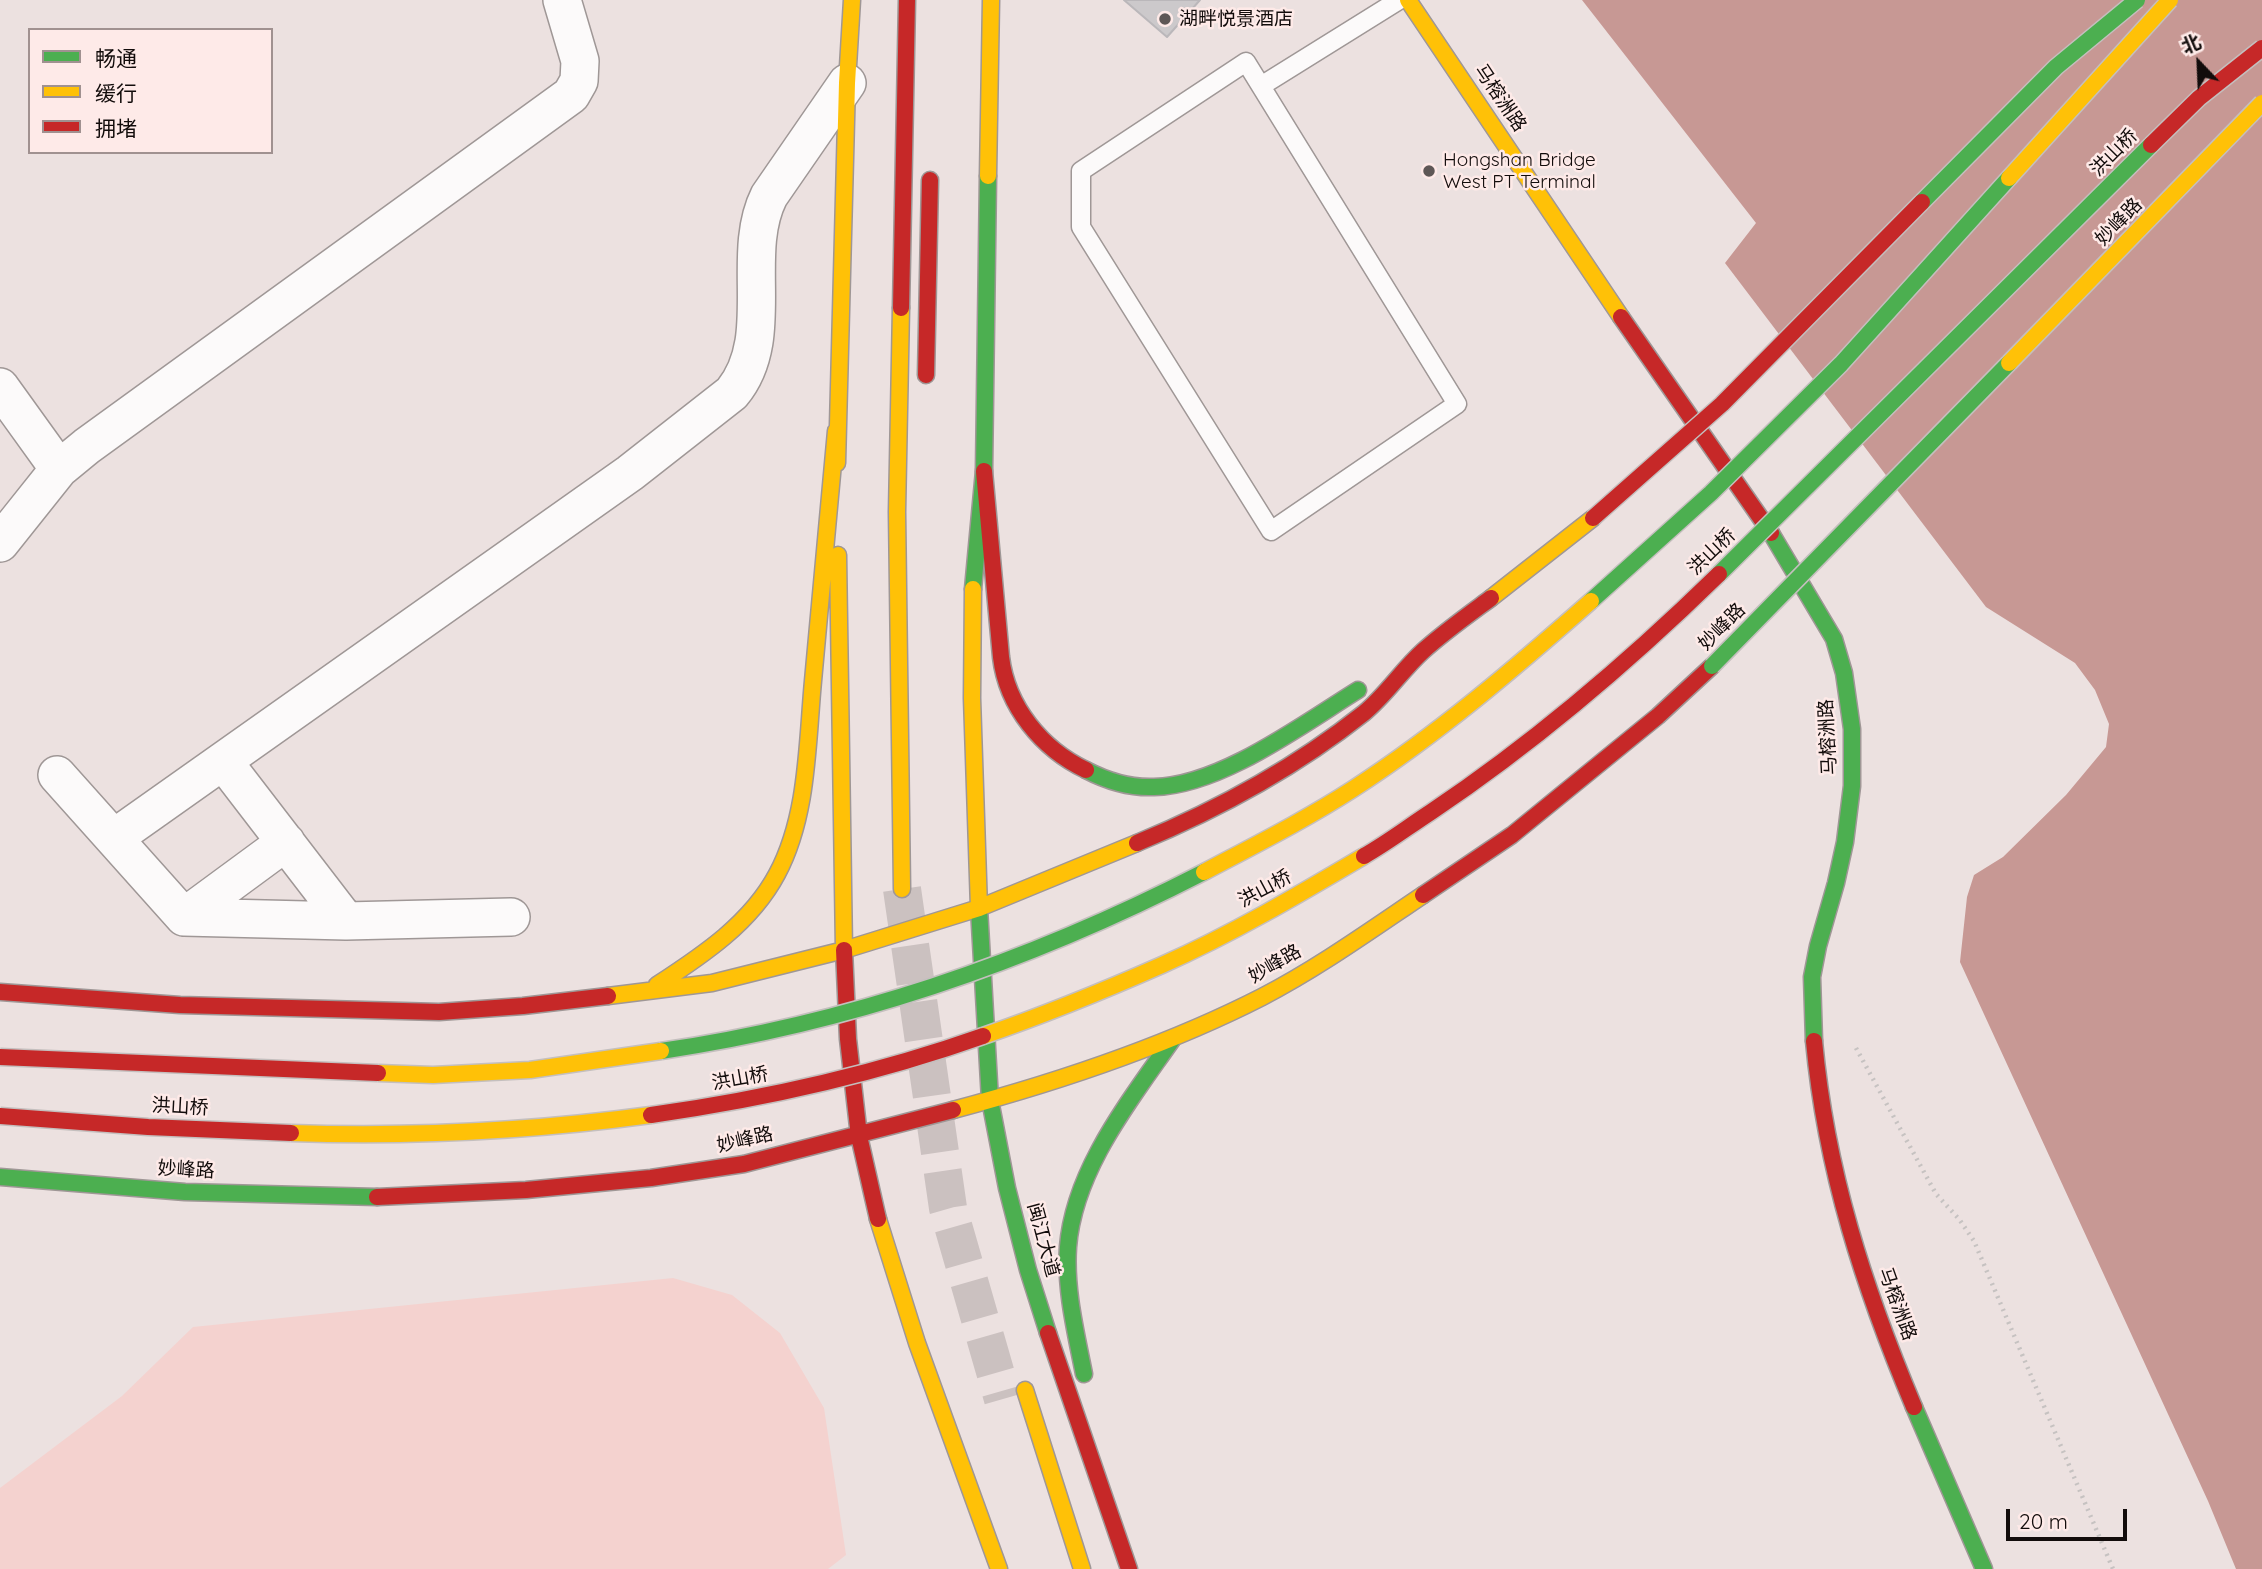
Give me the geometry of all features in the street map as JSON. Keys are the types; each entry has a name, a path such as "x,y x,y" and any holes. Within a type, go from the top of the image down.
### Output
{"main road":[{"path":"852,0 836,431 844,950 848,1039 859,1136 878,1218 918,1343 999,1569"},
{"path":"902,889 897,512 907,0"},
{"path":"991,0 984,471 1003,675 1019,711 1044,741 1071,764 1101,778 1135,785 1167,787 1196,780 1229,765 1423,651 1593,518 1722,404 2056,67 2137,0"},
{"name":"马榕洲路","path":"1408,0 1657,371 1790,561 1835,642 1846,682 1852,723 1853,768 1849,820 1812,971 1812,1025 1825,1125 1837,1187 1854,1247 1891,1350 1984,1569"},
{"path":"0,1057 433,1075 530,1070 614,1059 780,1031 948,983 1035,951 1194,877 1341,796 1433,733 1504,677 1636,562 1711,493 1840,364 2170,0"},
{"name":"洪山桥","path":"0,1116 160,1127 337,1133 429,1133 599,1122 781,1093 865,1072 940,1050 1036,1016 1185,954 1301,894 1395,837 1474,783 1551,723 1673,618 1745,550 2195,101 2262,48"},
{"name":"妙峰路","path":"0,1177 185,1192 367,1197 474,1194 587,1185 701,1171 859,1136 990,1100 1172,1040 1264,996 1339,951 1512,835 1658,716 1712,666 2262,103"},
{"path":"926,392 930,160"},
{"path":"646,991 705,955 740,923 765,894 787,853 804,775 836,431"},
{"name":"闽江大道","path":"984,471 973,590 972,698 979,908 990,1100 1007,1188 1028,1269 1129,1569"},
{"path":"0,992 180,1005 439,1012 523,1006 712,984 844,950 979,908 1179,826 1256,786 1323,744 1367,710 1423,651"},
{"path":"1086,1384 1069,1287 1068,1245 1074,1210 1084,1182 1111,1133 1172,1040"},
{"path":"1025,1390 1082,1569"},
{"path":"1090,1409 1107,1500"}],"street":[{"path":"0,543 59,469 87,446 571,95 579,81 580,61 562,0"},
{"path":"114,838 630,473 732,393 744,379 750,363 757,300 758,227 762,211 769,196 847,83"},
{"path":"0,387 59,469"},
{"path":"223,761 346,921"},
{"path":"57,775 184,917 346,921 511,917"},
{"path":"184,917 286,842"}],"lane":[{"path":"1261,86 1399,0"},
{"path":"1246,62 1261,86 1457,404 1271,531 1081,228 1081,172 1246,62"}],"path":[{"path":"1853,1042 1936,1194 1959,1219 1974,1241 2113,1569"}],"shaded area":[{"path":"1582,0 2262,0 2262,1569 2236,1569 2208,1501 1960,962 1967,897 1974,875 2003,857 2066,795 2106,747 2109,724 2095,690 2075,663 1986,607 1725,263 1756,223"},
{"path":"673,1278 732,1295 780,1333 824,1408 846,1555 828,1569 0,1569 0,1488 122,1396 193,1327"}],"building":[{"name":"湖畔悦景酒店","path":"1124,0 1200,0 1167,37"}],"tunnel":[{"path":"902,889 948,1208 1003,1399"}],"traffic: fast":[{"path":"1922,202 2056,67 2137,0"},
{"path":"1719,574 2151,145"},
{"path":"973,589 984,471 988,176"},
{"path":"1591,601 1711,493 1841,364 2009,178"},
{"path":"1712,666 2009,363"},
{"path":"1771,533 1834,639 1844,673 1852,729 1852,786 1845,842 1812,977 1814,1041"},
{"path":"1086,770 1119,783 1137,786 1179,784 1206,776 1260,751 1358,690"},
{"path":"661,1051 802,1024 940,984 1074,933 1204,872"},
{"path":"979,908 990,1100 1007,1188 1028,1270 1048,1333"},
{"path":"1084,1374 1068,1279 1068,1247 1072,1219 1092,1164 1106,1138 1172,1040"},
{"path":"0,1177 185,1192 377,1197"},
{"path":"1914,1407 1984,1569"}],"traffic: slow":[{"path":"837,463 847,83 852,0"},
{"path":"988,176 991,0"},
{"path":"1408,0 1621,317"},
{"path":"2009,178 2170,0"},
{"path":"2009,363 2262,103"},
{"path":"901,308 897,512 902,889"},
{"path":"657,985 708,950 754,908 777,874 795,828 807,755 836,431"},
{"path":"1491,598 1593,518"},
{"path":"838,555 844,950"},
{"path":"973,589 972,698 979,908"},
{"path":"1204,872 1317,811 1385,768 1475,700 1591,601"},
{"path":"608,996 712,983 844,950 979,908 1137,843"},
{"path":"983,1036 1140,975 1188,953 1264,914 1364,856"},
{"path":"953,1110 1111,1061 1225,1015 1303,974 1423,895"},
{"path":"378,1073 433,1075 530,1070 661,1051"},
{"path":"291,1133 472,1132 651,1115"},
{"path":"878,1219 917,1343 999,1569"},
{"path":"1025,1390 1082,1569"}],"traffic: jam":[{"path":"901,308 907,0"},
{"path":"2151,145 2199,98 2262,48"},
{"path":"926,375 930,180"},
{"path":"1593,518 1722,404 1922,202"},
{"path":"1621,317 1771,533"},
{"path":"984,471 1001,657 1011,693 1019,709 1041,738 1055,751 1086,770"},
{"path":"1364,856 1469,786 1544,729 1616,669 1719,574"},
{"path":"1137,843 1226,802 1338,733 1380,698 1423,651 1491,598"},
{"path":"1423,895 1512,835 1658,716 1712,666"},
{"path":"844,950 848,1039 859,1136 878,1219"},
{"path":"0,992 180,1005 439,1012 608,996"},
{"path":"651,1115 819,1084 902,1062 983,1036"},
{"path":"1814,1041 1828,1136 1850,1228 1879,1318 1914,1407"},
{"path":"0,1057 378,1073"},
{"path":"377,1197 526,1190 651,1178 744,1164 953,1110"},
{"path":"0,1116 148,1127 291,1133"},
{"path":"1048,1333 1129,1569"}],"place":[{"name":"湖畔悦景酒店","path":"1165,19"},
{"name":"Hongshan Bridge West PT Terminal","path":"1429,171"}]}
